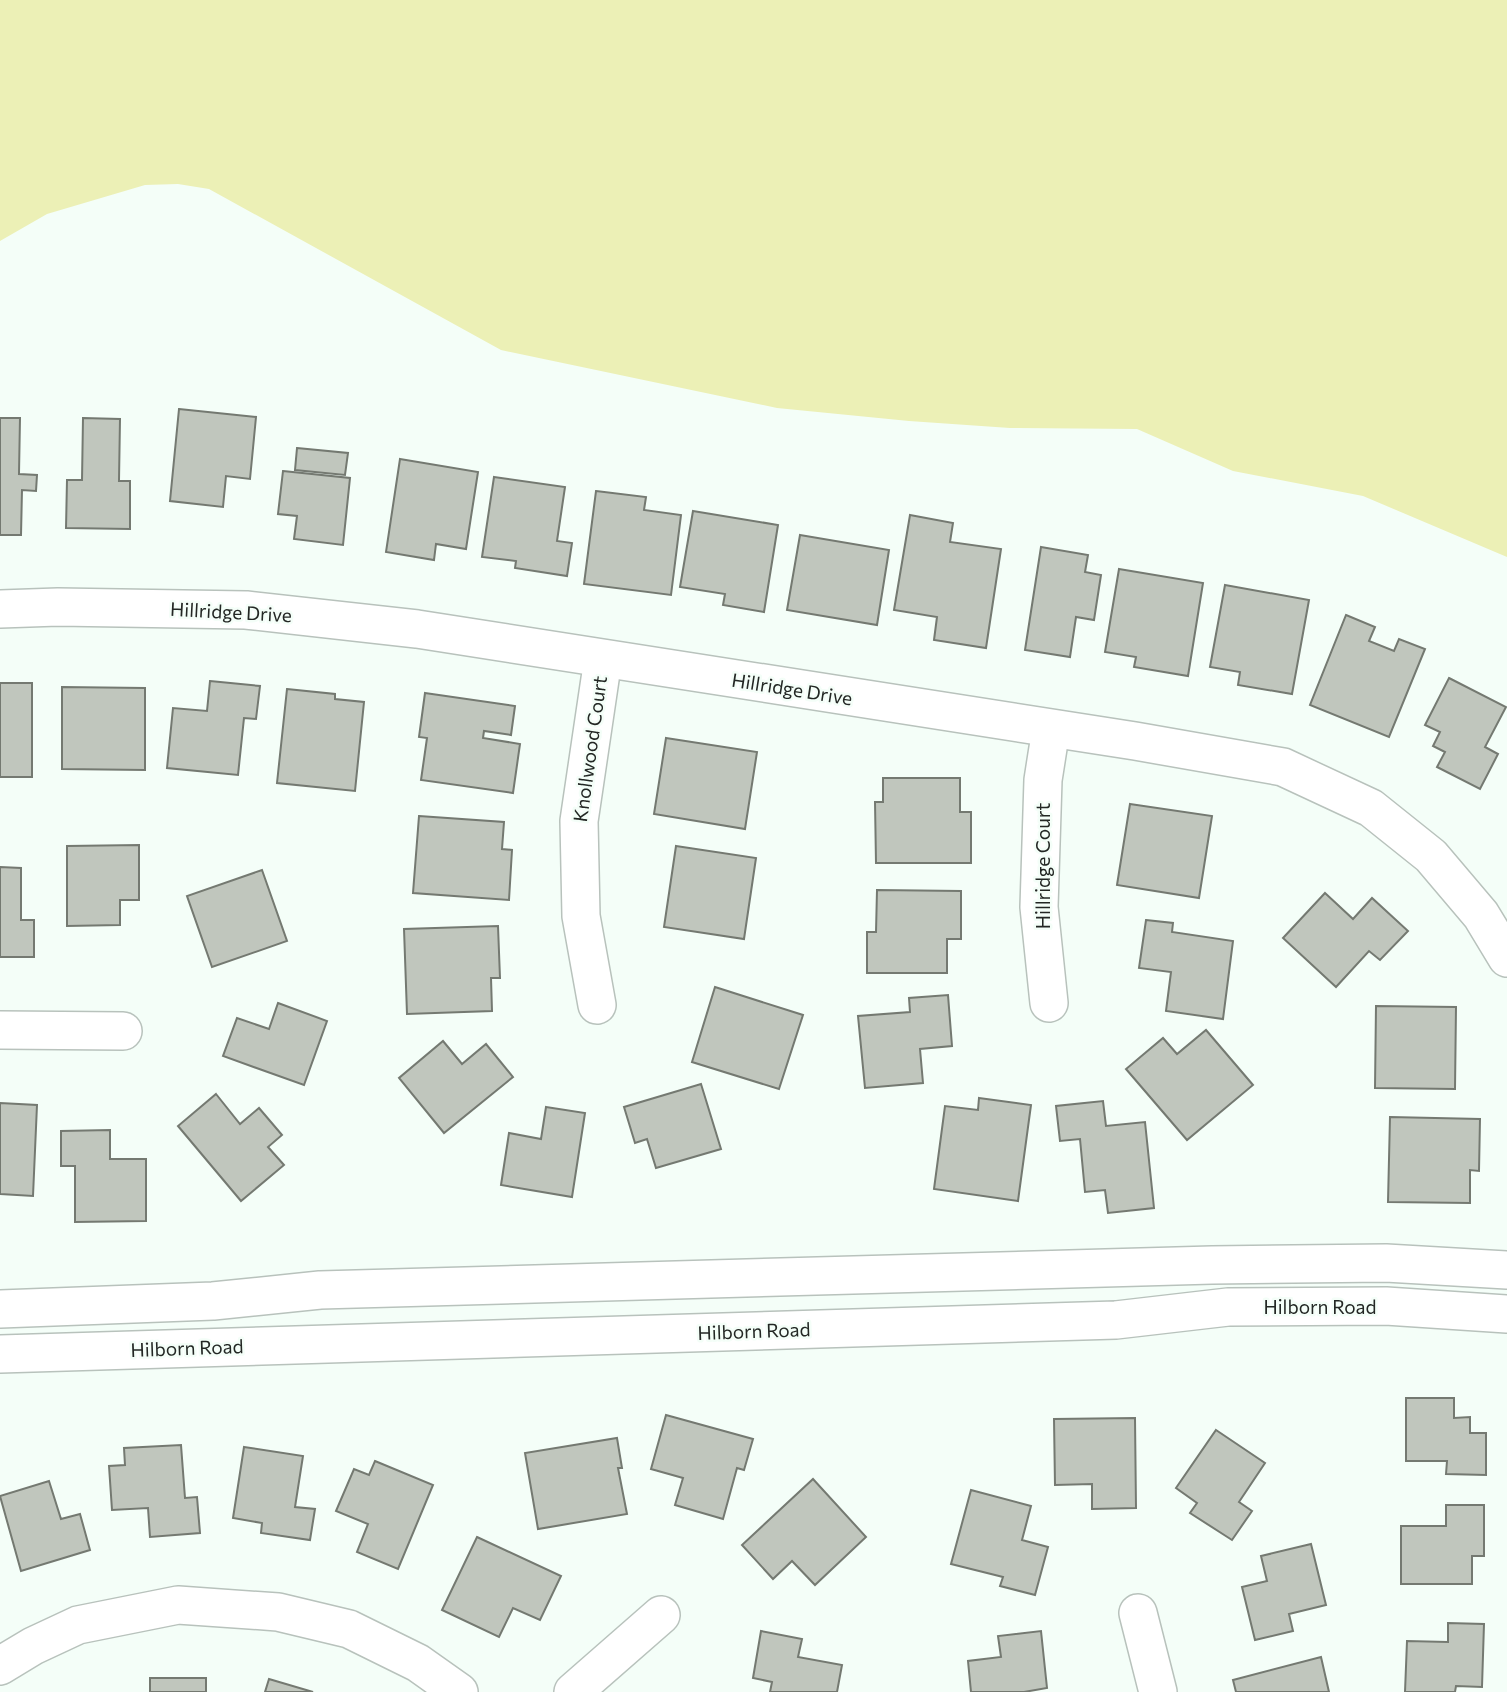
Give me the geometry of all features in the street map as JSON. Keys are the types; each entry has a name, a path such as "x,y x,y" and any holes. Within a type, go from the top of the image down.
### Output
{"street":[{"name":"Hillridge Drive","path":"0,608 246,610 417,629 1135,741 1283,767 1371,808 1431,856 1481,915 1507,958"},
{"name":"Knollwood Court","path":"597,1005 581,916 579,821 603,659"},
{"name":"Hillridge Court","path":"1049,1003 1040,907 1043,780 1051,729"},
{"path":"0,1030 123,1031"},
{"path":"0,1309 213,1301 334,1289 1156,1266 1386,1263 1507,1270"},
{"name":"Hilborn Road","path":"0,1354 1116,1320 1228,1307 1386,1306 1507,1314"},
{"path":"0,1666 33,1646 78,1625 178,1605 278,1612 349,1629 418,1663 459,1692"},
{"path":"1138,1613 1158,1692"},
{"path":"573,1692 662,1615"},
{"path":"0,1677 11,1692"}],"green space":[{"path":"0,0 1507,0 1507,557 1363,496 1233,471 1137,429 1010,428 777,408 501,350 209,189 178,184 145,185 47,214 0,241"}],"building":[{"path":"179,409 256,417 250,479 226,476 223,507 170,501"},
{"path":"0,418 20,418 19,474 37,475 36,491 22,490 21,535 0,535"},
{"path":"83,418 120,419 119,481 130,481 130,529 66,528 67,480 82,480"},
{"path":"297,448 348,453 345,475 295,470"},
{"path":"400,459 478,472 466,549 436,544 434,560 386,552"},
{"path":"283,471 350,478 343,545 294,539 297,516 278,514"},
{"path":"494,477 565,487 557,541 572,543 567,576 515,568 516,561 482,557"},
{"path":"596,491 646,497 644,510 681,515 671,595 584,584"},
{"path":"693,511 778,525 764,612 723,605 725,594 680,587"},
{"path":"910,515 953,523 950,542 1001,549 986,648 934,640 937,617 894,610"},
{"path":"800,535 889,550 877,625 787,610"},
{"path":"1041,547 1088,555 1085,572 1101,575 1094,620 1076,617 1070,657 1025,650"},
{"path":"1119,569 1203,583 1188,676 1134,667 1136,657 1105,652"},
{"path":"1225,585 1309,600 1292,694 1238,685 1240,672 1210,667"},
{"path":"1346,615 1375,627 1369,641 1394,651 1399,639 1425,649 1389,737 1310,705"},
{"path":"1449,678 1506,707 1485,747 1498,754 1480,789 1437,767 1445,752 1433,746 1440,732 1425,725"},
{"path":"210,681 260,686 256,719 244,718 238,775 167,768 173,708 207,711"},
{"path":"0,683 32,683 32,777 0,777"},
{"path":"62,687 145,688 145,770 62,769"},
{"path":"287,689 335,694 335,699 364,702 355,791 277,783"},
{"path":"425,693 515,706 511,735 484,731 483,738 520,744 513,793 421,780 427,738 419,737"},
{"path":"666,738 757,752 745,829 654,814"},
{"path":"883,778 960,778 960,812 971,812 971,863 876,863 875,802 883,802"},
{"path":"1130,804 1212,816 1199,898 1117,885"},
{"path":"419,816 504,822 502,849 512,850 509,900 413,893"},
{"path":"139,845 139,900 120,900 120,925 67,926 67,846"},
{"path":"676,846 756,858 744,939 664,927"},
{"path":"0,867 21,868 21,920 34,920 34,957 0,957"},
{"path":"262,870 287,941 212,967 187,896"},
{"path":"877,890 961,891 961,939 947,939 947,973 867,973 867,932 876,932"},
{"path":"1325,893 1353,919 1372,898 1408,931 1380,960 1369,951 1336,987 1283,938"},
{"path":"1146,920 1173,923 1172,932 1233,941 1223,1019 1166,1011 1171,972 1139,968"},
{"path":"498,926 500,978 491,978 492,1011 407,1014 404,929"},
{"path":"715,987 803,1015 779,1089 692,1062"},
{"path":"948,995 952,1046 920,1049 923,1083 865,1088 858,1016 910,1012 909,998"},
{"path":"278,1003 327,1021 304,1085 223,1056 237,1018 269,1029"},
{"path":"1376,1006 1456,1007 1455,1089 1375,1088"},
{"path":"1206,1030 1253,1085 1187,1140 1126,1069 1163,1038 1177,1054"},
{"path":"443,1041 462,1064 486,1044 513,1077 444,1133 399,1078"},
{"path":"701,1084 721,1149 656,1168 647,1139 635,1143 624,1107"},
{"path":"216,1094 240,1124 259,1108 282,1135 268,1147 284,1165 241,1201 178,1126"},
{"path":"979,1098 1031,1105 1018,1201 934,1189 945,1106 978,1110"},
{"path":"1103,1101 1106,1126 1145,1122 1154,1208 1108,1213 1105,1190 1085,1192 1080,1139 1060,1141 1056,1106"},
{"path":"0,1103 37,1105 33,1196 0,1194"},
{"path":"546,1107 585,1113 572,1197 501,1185 509,1133 541,1139"},
{"path":"1390,1117 1480,1119 1479,1171 1470,1170 1470,1203 1388,1202"},
{"path":"110,1130 110,1159 146,1159 146,1221 75,1222 75,1166 61,1166 61,1131"},
{"path":"1406,1398 1454,1398 1454,1418 1470,1417 1470,1433 1486,1433 1486,1475 1446,1474 1447,1461 1406,1461"},
{"path":"666,1415 753,1439 744,1470 737,1468 723,1519 675,1505 683,1478 651,1469"},
{"path":"1135,1418 1136,1508 1092,1509 1092,1484 1055,1485 1054,1419"},
{"path":"1216,1430 1265,1463 1239,1502 1252,1511 1232,1540 1190,1513 1197,1503 1176,1488"},
{"path":"617,1438 622,1468 618,1468 627,1514 538,1529 525,1453"},
{"path":"181,1445 185,1498 197,1497 200,1533 150,1537 148,1508 112,1510 109,1466 125,1465 124,1448"},
{"path":"244,1447 303,1456 295,1507 315,1509 310,1540 261,1533 262,1523 233,1518"},
{"path":"375,1461 433,1485 398,1569 357,1552 368,1524 336,1511 354,1469 369,1475"},
{"path":"813,1479 866,1537 815,1585 792,1561 773,1579 742,1545"},
{"path":"49,1481 61,1519 80,1514 90,1550 21,1571 0,1496"},
{"path":"971,1490 1031,1506 1022,1540 1048,1547 1035,1595 1000,1586 1003,1577 951,1564"},
{"path":"1446,1505 1484,1505 1484,1556 1472,1556 1472,1584 1401,1584 1401,1526 1446,1526"},
{"path":"477,1537 561,1576 540,1620 513,1608 499,1637 442,1610"},
{"path":"1311,1544 1326,1605 1289,1614 1293,1631 1255,1640 1242,1587 1267,1581 1261,1556"},
{"path":"1448,1623 1484,1624 1482,1687 1456,1686 1455,1692 1405,1692 1407,1641 1448,1642"},
{"path":"761,1631 802,1639 798,1657 842,1665 837,1692 770,1692 772,1682 753,1678"},
{"path":"1041,1631 1047,1688 1024,1692 971,1692 968,1661 1001,1657 998,1636"},
{"path":"1321,1657 1329,1692 1236,1692 1233,1680"},
{"path":"150,1678 206,1678 206,1692 150,1692"},
{"path":"269,1679 313,1692 265,1692"}]}
